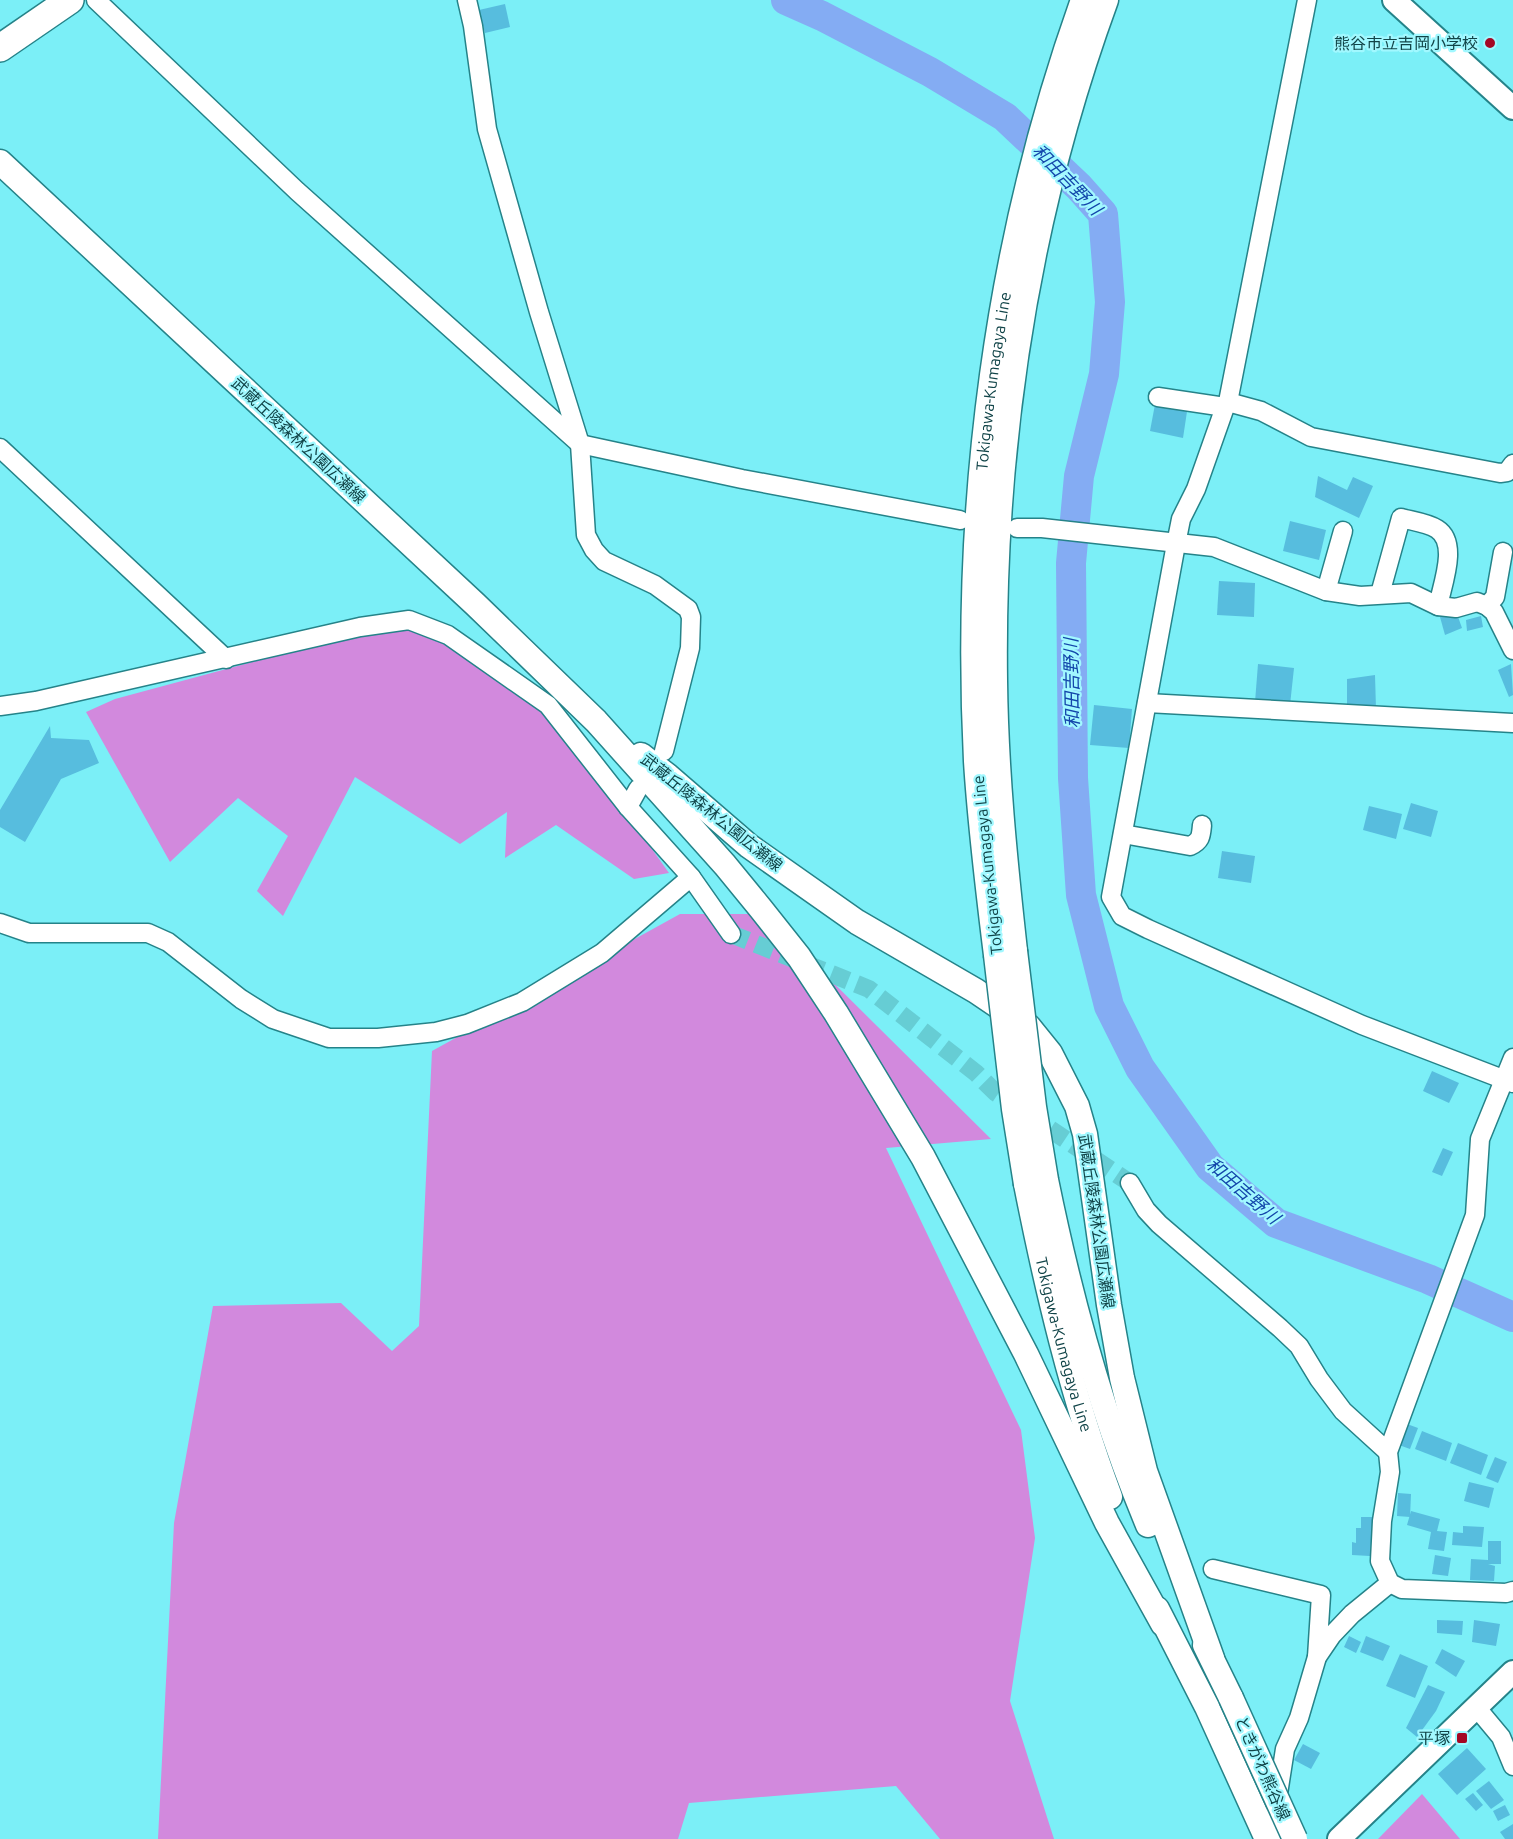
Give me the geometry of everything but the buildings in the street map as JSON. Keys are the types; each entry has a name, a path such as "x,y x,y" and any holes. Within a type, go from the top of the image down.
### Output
{"main road":[{"path":"0,48 70,0"},
{"name":"Tokigawa-Kumagaya Line","path":"1083,0 1063,93 1028,230 997,539 995,680 998,761 1007,878 1006,953 1034,1107 1038,1246 1059,1331 1085,1426 1128,1543 1163,1624 1207,1707"},
{"name":"Tokigawa-Kumagaya Line","path":"1063,93 1106,0"},
{"name":"武蔵丘陵森林公園広瀬線","path":"0,162 475,604 596,721 746,891 799,957 836,1013 923,1157 1026,1354 1107,1523 1163,1624"},
{"name":"武蔵丘陵森林公園広瀬線","path":"596,721 668,776 748,846 857,922 976,991 1029,1027 1050,1053 1077,1106 1085,1134 1109,1305 1122,1378 1145,1471 1212,1658"},
{"name":"Tokigawa-Kumagaya Line","path":"1036,1182 1111,1429 1163,1560 1231,1698"},
{"name":"ときがわ熊谷線","path":"1231,1698 1295,1839"},
{"name":"ときがわ熊谷線","path":"1207,1707 1269,1839"}],"street":[{"path":"96,0 297,191 580,444 742,479 960,520"},
{"path":"467,0 473,26 487,129 539,312 580,444 586,535 594,550 604,561 655,585 688,609 691,616 690,648 664,751"},
{"path":"1307,0 1227,405 1196,489 1181,519 1112,897 1122,916 1362,1025 1508,1081"},
{"path":"1394,0 1513,108"},
{"path":"1158,397 1261,411 1311,437 1500,473 1507,471 1513,464"},
{"path":"0,448 226,659"},
{"path":"1380,594 1401,518 1437,529 1447,538 1449,554 1438,606"},
{"path":"1017,528 1042,528 1214,548 1326,591 1360,596 1411,593 1438,606 1456,608 1477,602 1494,612 1513,650"},
{"path":"1326,591 1343,531"},
{"path":"1487,606 1495,597 1503,552"},
{"path":"0,706 36,701 360,627 409,620 448,635 548,705 628,807 691,877 730,934"},
{"path":"1147,703 1513,723"},
{"path":"628,807 638,789"},
{"path":"1123,834 1190,846 1197,843 1201,837 1202,825"},
{"path":"0,922 30,933 148,933 168,942 241,999 273,1019 329,1038 378,1038 436,1032 466,1024 522,1002 602,953 691,877"},
{"path":"1513,1058 1508,1081 1480,1139 1475,1215 1388,1452 1390,1472 1382,1521 1380,1561 1390,1582 1402,1589 1506,1593 1513,1591"},
{"path":"1130,1183 1146,1210 1159,1224 1299,1346 1319,1379 1343,1411 1388,1452"},
{"path":"1213,1569 1321,1595 1317,1657 1299,1718 1285,1749 1269,1839"},
{"path":"1317,1657 1332,1635 1352,1614 1390,1582"},
{"path":"1339,1839 1513,1671"},
{"path":"1476,1707 1501,1737 1513,1767"}],"shaded area":[{"path":"409,620 566,728 669,873 634,879 556,825 505,858 507,812 460,844 355,777 283,916 257,891 288,836 238,798 170,862 86,712 115,699"},
{"path":"680,914 764,914 991,1139 886,1148 1021,1430 1035,1538 1010,1701 1054,1839 940,1839 896,1786 689,1803 678,1839 158,1839 174,1523 213,1306 341,1303 392,1351 419,1326 432,1051"},
{"path":"1422,1794 1460,1839 1378,1839"}],"waterway":[{"name":"和田吉野川","path":"786,0 930,72 1005,117 1079,187 1103,214 1110,302 1104,374 1079,476 1071,563 1073,778 1081,895 1109,1006 1140,1068 1210,1167 1276,1223 1428,1279 1513,1317"}],"tunnel":[{"path":"731,934 869,989 976,1073 995,1092 1130,1183"}],"place":[{"name":"熊谷市立吉岡小学校","path":"1490,43"},
{"name":"平塚","path":"1462,1738"}]}
